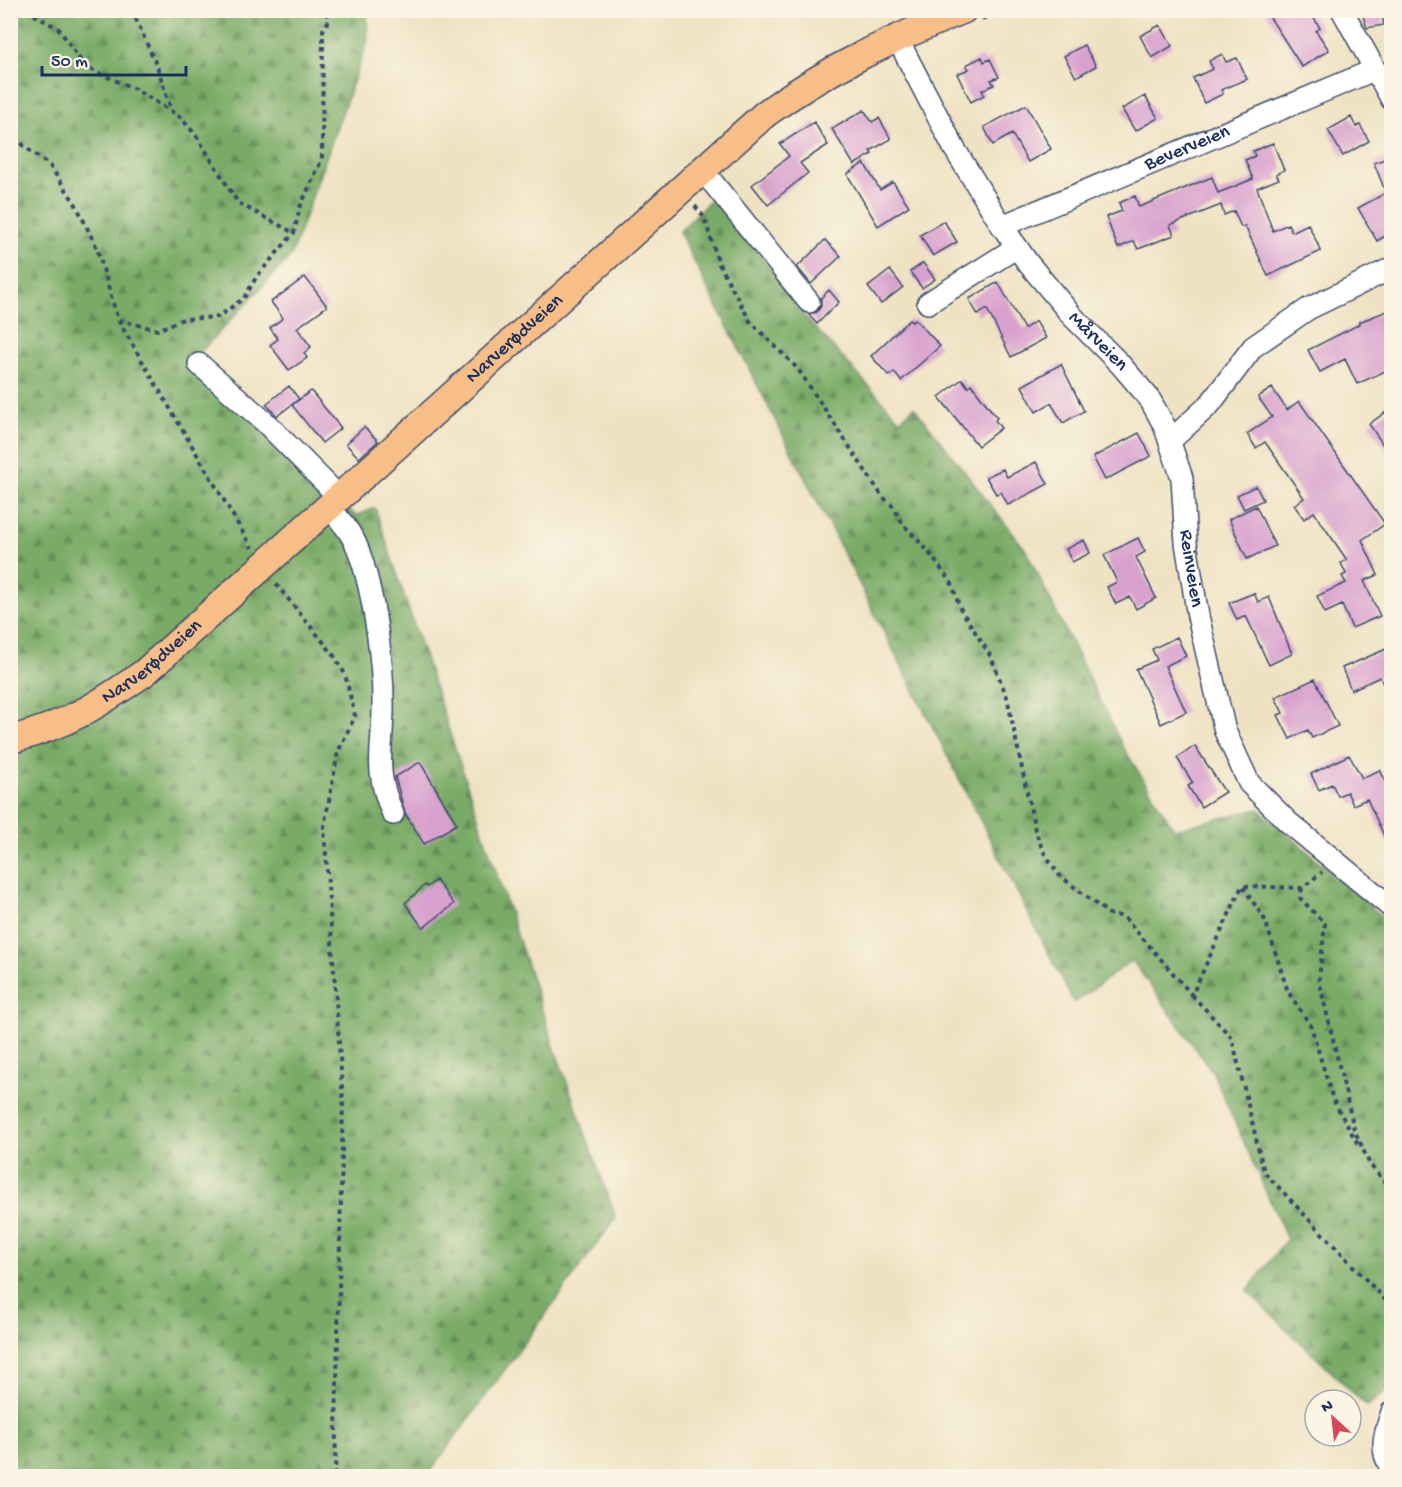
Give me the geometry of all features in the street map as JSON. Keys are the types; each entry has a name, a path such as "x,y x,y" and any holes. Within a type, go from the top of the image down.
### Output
{"main road":[{"name":"Narverødveien","path":"10,740 52,728 88,712 144,674 269,575 335,503 765,114 809,81 897,38 963,10"}],"street":[{"path":"1342,10 1392,100"},
{"name":"Mårveien","path":"897,38 954,148 1002,226 1073,317 1120,364 1149,398 1170,441"},
{"name":"Beverveien","path":"1002,226 1374,70"},
{"path":"691,180 713,183 808,302"},
{"path":"928,303 1017,247"},
{"path":"1170,441 1210,404 1253,347 1308,309 1392,268"},
{"path":"199,364 266,423 335,503 352,538 364,572 383,679 379,762 383,790 393,814"},
{"name":"Reinveien","path":"1170,441 1182,478 1186,543 1198,616 1231,746 1249,783 1268,803 1392,908"},
{"path":"1392,1412 1382,1440 1385,1460 1392,1469"}],"path":[{"path":"26,10 59,29 85,67 135,89 171,110 196,135 238,203 294,233"},
{"path":"132,10 158,69 171,110"},
{"path":"118,320 158,330 183,319 218,317 244,298 257,276 294,233 300,207 322,159 323,30 329,20 325,10"},
{"path":"10,129 24,146 50,166 75,202 97,248 118,320 269,575 333,654 345,674 355,716 338,752 324,826 343,1101 335,1476"},
{"path":"691,180 719,264 750,321 798,369 882,496 894,507 902,523 928,551 952,584 960,608 991,657 1007,698 1035,830 1054,867 1059,875 1109,914 1124,916 1232,1038 1264,1172 1392,1307"},
{"path":"1242,886 1302,888 1337,861"},
{"path":"1192,995 1242,886"},
{"path":"1242,886 1265,920 1288,992 1311,1026 1332,1100 1370,1165 1392,1189"},
{"path":"1302,888 1300,898 1325,924 1319,980 1354,1129 1370,1165"}],"green space":[{"path":"10,11 367,11 368,40 291,256 190,363 356,516 375,508 557,1055 616,1218 427,1476 11,1476"},
{"path":"716,195 804,316 900,420 914,407 1025,549 1123,747 1174,829 1259,809 1391,924 1391,1388 1367,1406 1363,1402 1363,1388 1348,1388 1247,1291 1287,1239 1212,1071 1132,960 1074,1003 679,232"}],"building":[{"path":"1265,10 1309,10 1320,28 1316,31 1329,50 1302,67"},
{"path":"1361,10 1381,10 1384,25 1367,28"},
{"path":"1160,25 1172,46 1152,58 1140,36"},
{"path":"1084,45 1096,66 1076,77 1064,56"},
{"path":"1222,54 1226,62 1237,58 1247,79 1221,90 1223,94 1204,103 1193,78 1213,69 1209,61"},
{"path":"982,57 984,62 990,59 999,77 991,80 994,85 982,90 984,95 971,102 957,74 969,69 966,65"},
{"path":"1145,96 1158,118 1135,131 1122,109"},
{"path":"1026,105 1051,149 1028,162 1012,134 993,145 984,127"},
{"path":"864,110 872,122 879,118 891,139 870,151 872,154 854,165 832,129"},
{"path":"1351,117 1356,127 1360,125 1369,141 1343,156 1328,130"},
{"path":"814,122 828,145 800,163 808,173 768,205 752,185 789,156 780,144"},
{"path":"1273,143 1284,170 1276,174 1279,179 1257,188 1273,231 1288,224 1292,232 1308,224 1321,251 1268,276 1245,226 1241,227 1234,211 1224,215 1221,205 1170,225 1174,235 1138,249 1134,241 1118,248 1106,217 1122,211 1119,203 1135,196 1139,207 1212,177 1218,193 1253,179 1245,160 1255,156 1253,151"},
{"path":"1392,156 1392,232 1377,241 1358,208 1386,193 1374,163"},
{"path":"864,163 880,190 893,182 909,206 878,226 847,174"},
{"path":"944,221 957,242 933,256 920,235"},
{"path":"825,240 841,256 811,284 797,267"},
{"path":"923,263 935,279 922,288 910,272"},
{"path":"890,270 903,287 881,304 868,287"},
{"path":"305,277 327,306 297,328 311,347 304,353 307,358 289,370 270,345 278,339 270,328 283,318 271,302"},
{"path":"998,282 1024,329 1036,321 1046,338 1011,357 987,309 978,315 969,299"},
{"path":"829,290 839,302 817,324 808,314 817,312 821,306 821,298"},
{"path":"1392,309 1392,368 1357,384 1345,359 1320,372 1308,350 1360,324 1359,322"},
{"path":"910,319 912,322 915,319 940,346 901,381 894,372 889,376 871,356"},
{"path":"1061,364 1084,411 1063,423 1051,403 1036,412 1022,386"},
{"path":"962,379 968,387 971,384 997,418 995,420 1001,428 978,446 939,397"},
{"path":"289,386 299,399 277,416 266,404"},
{"path":"1272,388 1287,410 1299,401 1385,524 1362,540 1378,575 1364,581 1380,616 1352,628 1342,605 1325,613 1317,596 1346,583 1342,576 1346,574 1341,563 1347,560 1314,512 1304,519 1294,505 1304,498 1265,442 1256,448 1247,434 1272,417 1258,397"},
{"path":"311,391 341,428 322,443 292,405"},
{"path":"1392,408 1392,458 1369,424"},
{"path":"364,427 378,441 359,458 346,444"},
{"path":"1139,433 1151,456 1105,480 1093,457"},
{"path":"1036,462 1048,484 1008,505 1001,492 996,494 986,477 1003,469 1007,477"},
{"path":"1256,486 1263,500 1244,509 1237,495"},
{"path":"1256,506 1275,546 1247,559 1229,519"},
{"path":"1138,538 1145,552 1136,557 1156,598 1136,609 1130,597 1116,604 1107,587 1117,582 1104,555"},
{"path":"1084,540 1090,553 1072,562 1066,549"},
{"path":"1254,593 1258,602 1269,597 1292,654 1269,665 1246,616 1237,620 1229,603"},
{"path":"1177,637 1186,656 1165,666 1186,712 1161,724 1136,669 1157,660 1152,649"},
{"path":"1391,647 1391,703 1380,677 1351,690 1342,668"},
{"path":"1315,679 1338,726 1312,738 1308,730 1290,739 1278,715 1283,713 1275,697"},
{"path":"1195,746 1225,792 1201,807 1188,786 1193,783 1177,758"},
{"path":"1349,755 1362,778 1380,770 1392,794 1392,853 1367,799 1353,805 1347,792 1338,796 1332,784 1319,790 1311,774"},
{"path":"420,762 457,824 424,844 405,813 395,777"},
{"path":"436,880 454,904 423,928 405,903 425,885 427,887"}]}
